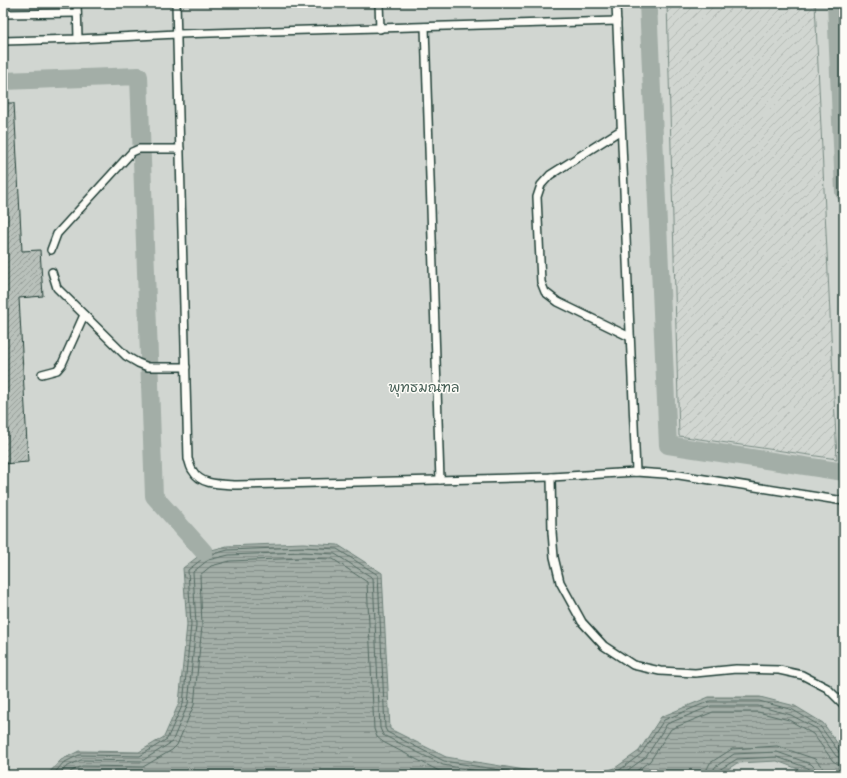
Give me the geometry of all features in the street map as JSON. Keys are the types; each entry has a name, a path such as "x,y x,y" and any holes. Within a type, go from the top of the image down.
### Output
{"lane":[{"path":"77,3 78,39"},
{"path":"176,3 188,459 193,471 200,479 212,483 237,485 440,480 636,472 679,475 844,501"},
{"path":"379,3 380,29"},
{"path":"616,3 636,472"},
{"path":"3,14 77,13"},
{"path":"3,41 177,34 617,21"},
{"path":"425,27 440,480"},
{"path":"622,130 550,175 541,185 537,197 540,274 545,292 558,302 630,337"},
{"path":"51,250 57,234 132,152 139,149 180,149"},
{"path":"52,272 57,288 126,356 148,367 186,367"},
{"path":"42,374 56,370 62,364 84,315"},
{"path":"551,476 554,557 560,582 582,622 604,646 633,664 660,671 695,673 736,669 779,670 802,675 827,688 844,705"}],"green space":[{"name":"พุทธมณฑล","path":"3,3 844,3 844,775 3,775"},
{"path":"667,3 815,3 837,459 679,436"}],"water":[{"path":"303,543 338,545 382,573 390,729 446,757 555,775 47,775 61,760 79,751 139,752 164,737 179,703 187,625 183,568 204,552 227,546"},
{"path":"709,697 760,697 795,706 823,723 843,751 844,775 810,775 777,761 737,763 719,775 593,775 615,768 639,751 661,717"}],"building":[{"path":"3,103 14,103 22,251 40,250 43,296 19,298 28,462 3,464"}],"waterway":[{"path":"648,3 668,445 844,472"},
{"path":"836,3 844,192"},
{"path":"3,81 139,76 154,496 204,552"}]}
